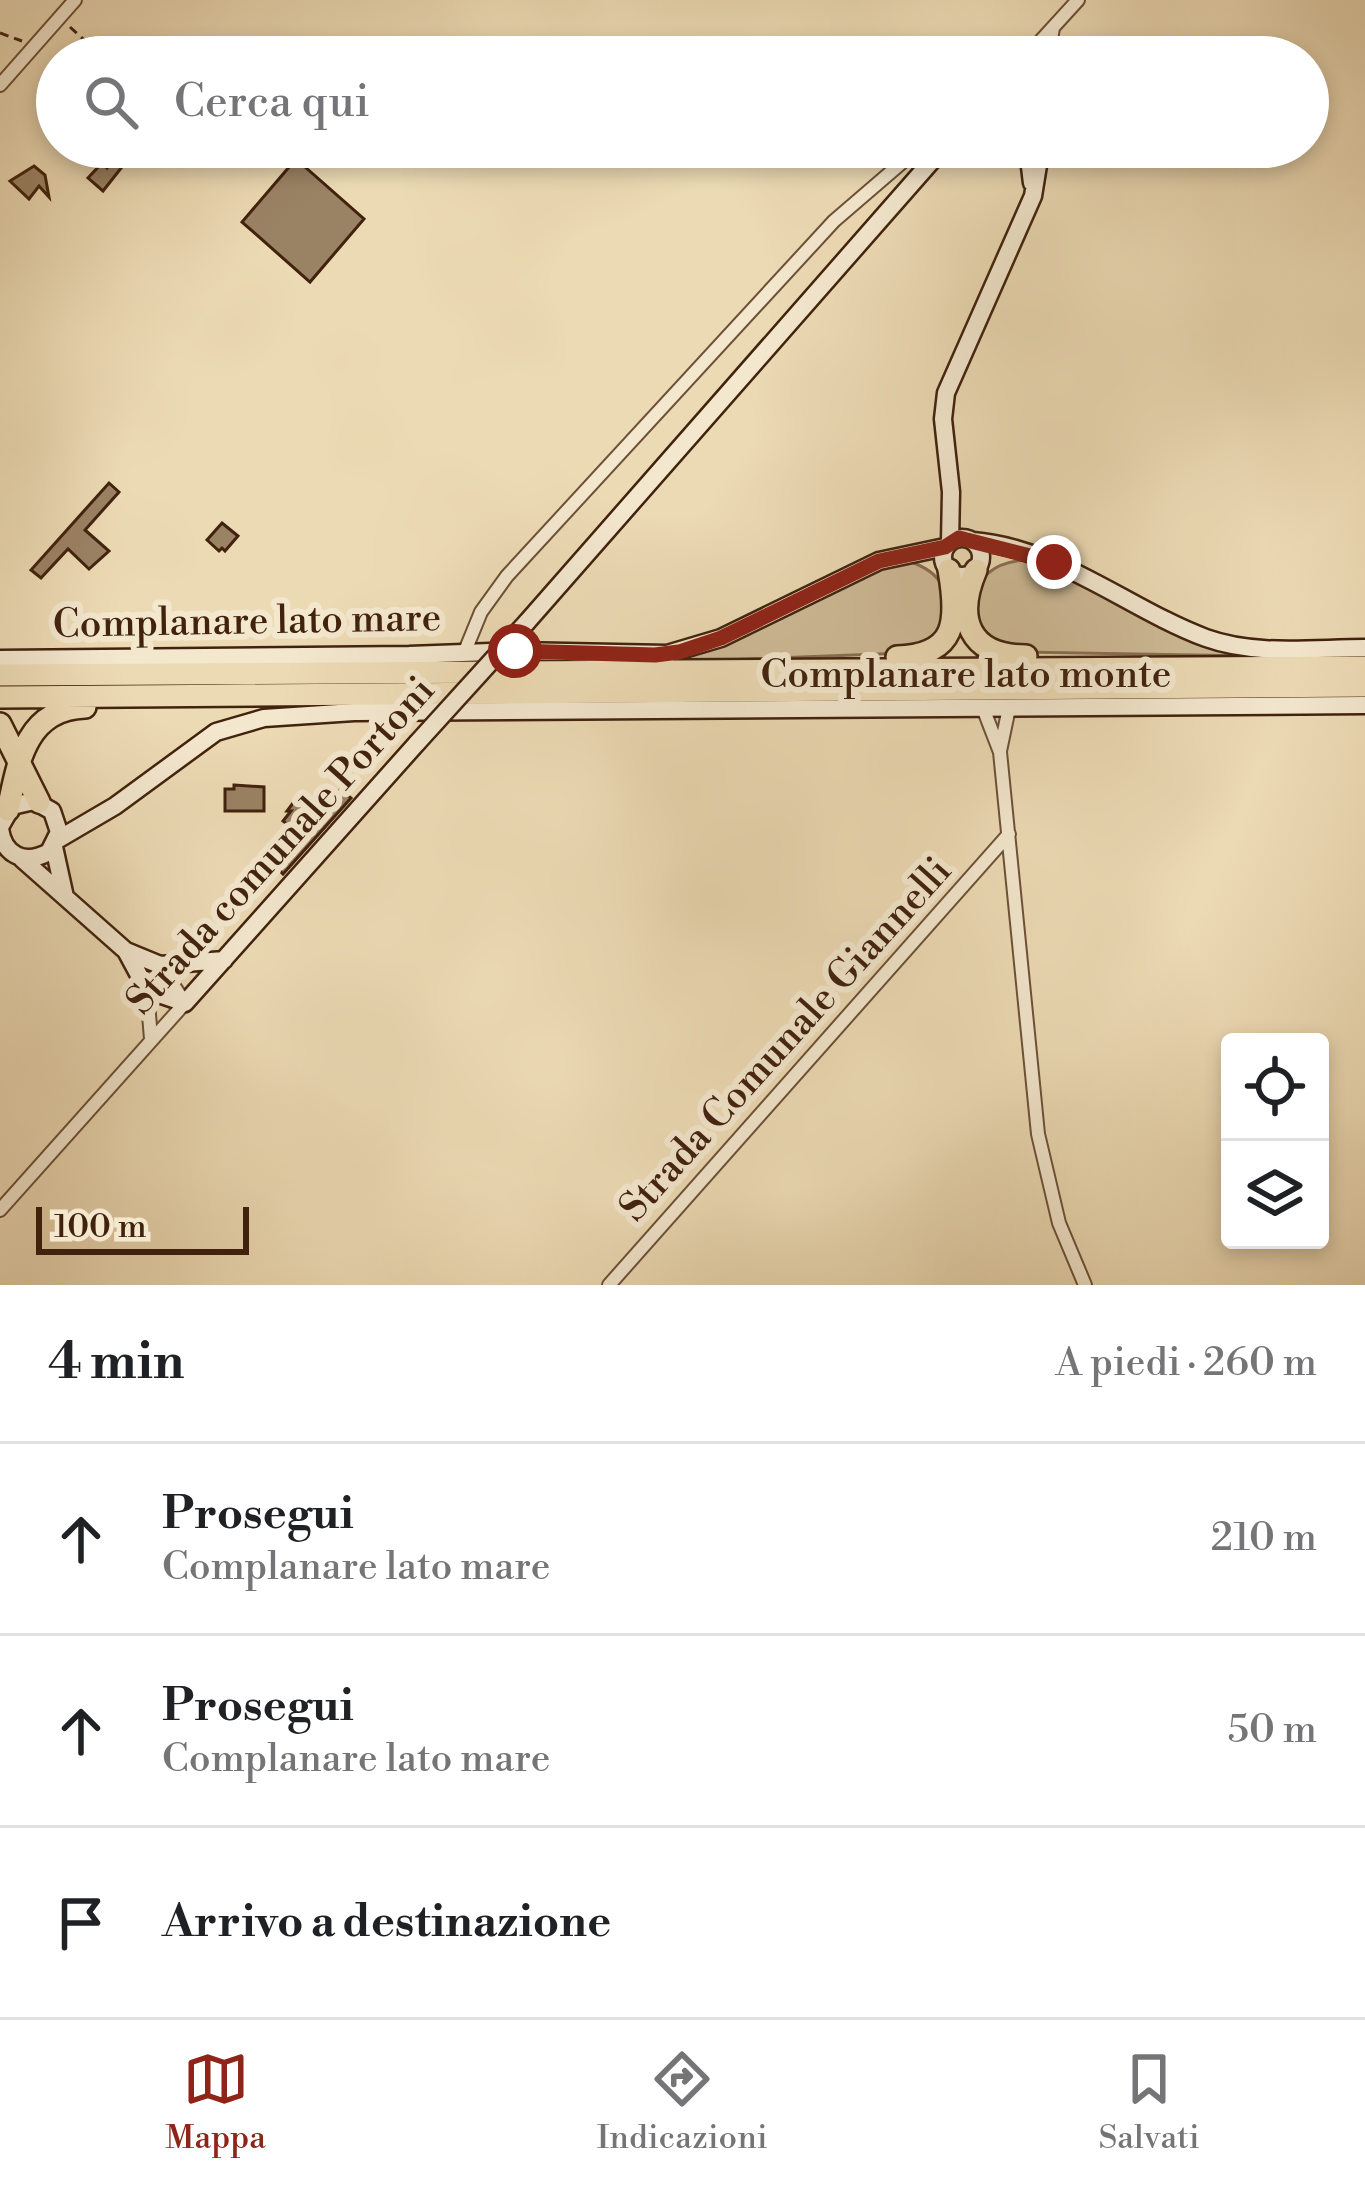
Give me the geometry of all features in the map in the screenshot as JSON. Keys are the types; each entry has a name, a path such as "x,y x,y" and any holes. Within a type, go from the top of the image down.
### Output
{"highway":[{"path":"782,671 819,660 923,656 937,649 949,634 954,613 947,556"},
{"path":"977,567 966,592 965,611 982,645 1002,656 1100,657 1133,668"},
{"path":"0,675 1365,667"},
{"path":"0,698 1365,686"},
{"path":"2,825 19,759 33,728 59,710 218,695"},
{"path":"0,724 46,807"}],"street":[{"path":"43,36 75,0"},
{"path":"1046,36 1078,0"},
{"path":"1052,36 1054,27"},
{"path":"0,85 34,46"},
{"path":"465,651 481,612 507,576 834,221 896,168"},
{"name":"Strada comunale Portoni","path":"0,1210 527,622 925,168"},
{"path":"1030,168 1034,196"},
{"path":"1024,554 959,575 947,556 951,492 943,419 946,393 1034,196 1038,168"},
{"path":"951,492 980,550 977,567"},
{"path":"947,556 959,538 1054,562 1207,638 1252,649 1365,648"},
{"name":"Complanare lato mare","path":"0,659 465,651 655,655 721,638 879,561 906,554 947,556"},
{"name":"Complanare lato monte","path":"55,843 122,800 200,740 232,725 264,718 354,712 1365,705"},
{"path":"982,708 1000,752 1038,1134 1059,1223 1085,1285"},
{"path":"1000,752 1009,708"},
{"path":"92,817 22,801 2,825 22,859 126,951 160,964 224,960"},
{"path":"46,807 58,825 55,843 65,898"},
{"name":"Strada Comunale Giannelli","path":"609,1285 1009,834"},
{"path":"22,859 37,858 55,843"},
{"path":"126,951 147,990 152,1039"},
{"path":"160,964 185,1003"},
{"path":"147,990 185,1003"}],"path":[{"path":"60,18 80,36"},
{"path":"0,33 34,46"}],"shaded area":[{"path":"1026,560 1253,656 1020,652 985,631 974,601 988,573"},
{"path":"908,561 939,580 944,609 942,634 905,653 669,662 726,644 880,566"}],"building":[{"path":"34,166 45,175 49,197 39,186 29,199 10,181"},
{"path":"97,168 121,168 103,191 88,178"},
{"path":"288,168 306,168 364,219 310,282 242,222"},
{"path":"109,483 119,492 85,530 109,551 89,569 68,549 41,578 31,570"},
{"path":"222,523 238,536 225,551 219,551 207,540"},
{"path":"234,785 264,787 264,811 225,811 225,789 234,789"},
{"path":"341,789 351,798 283,874 276,867 304,837 283,821 291,811 287,811 299,795 324,810"}],"route":[{"path":"515,651 679,652 721,638 879,561 945,547 959,538 990,542 1054,562"}]}
